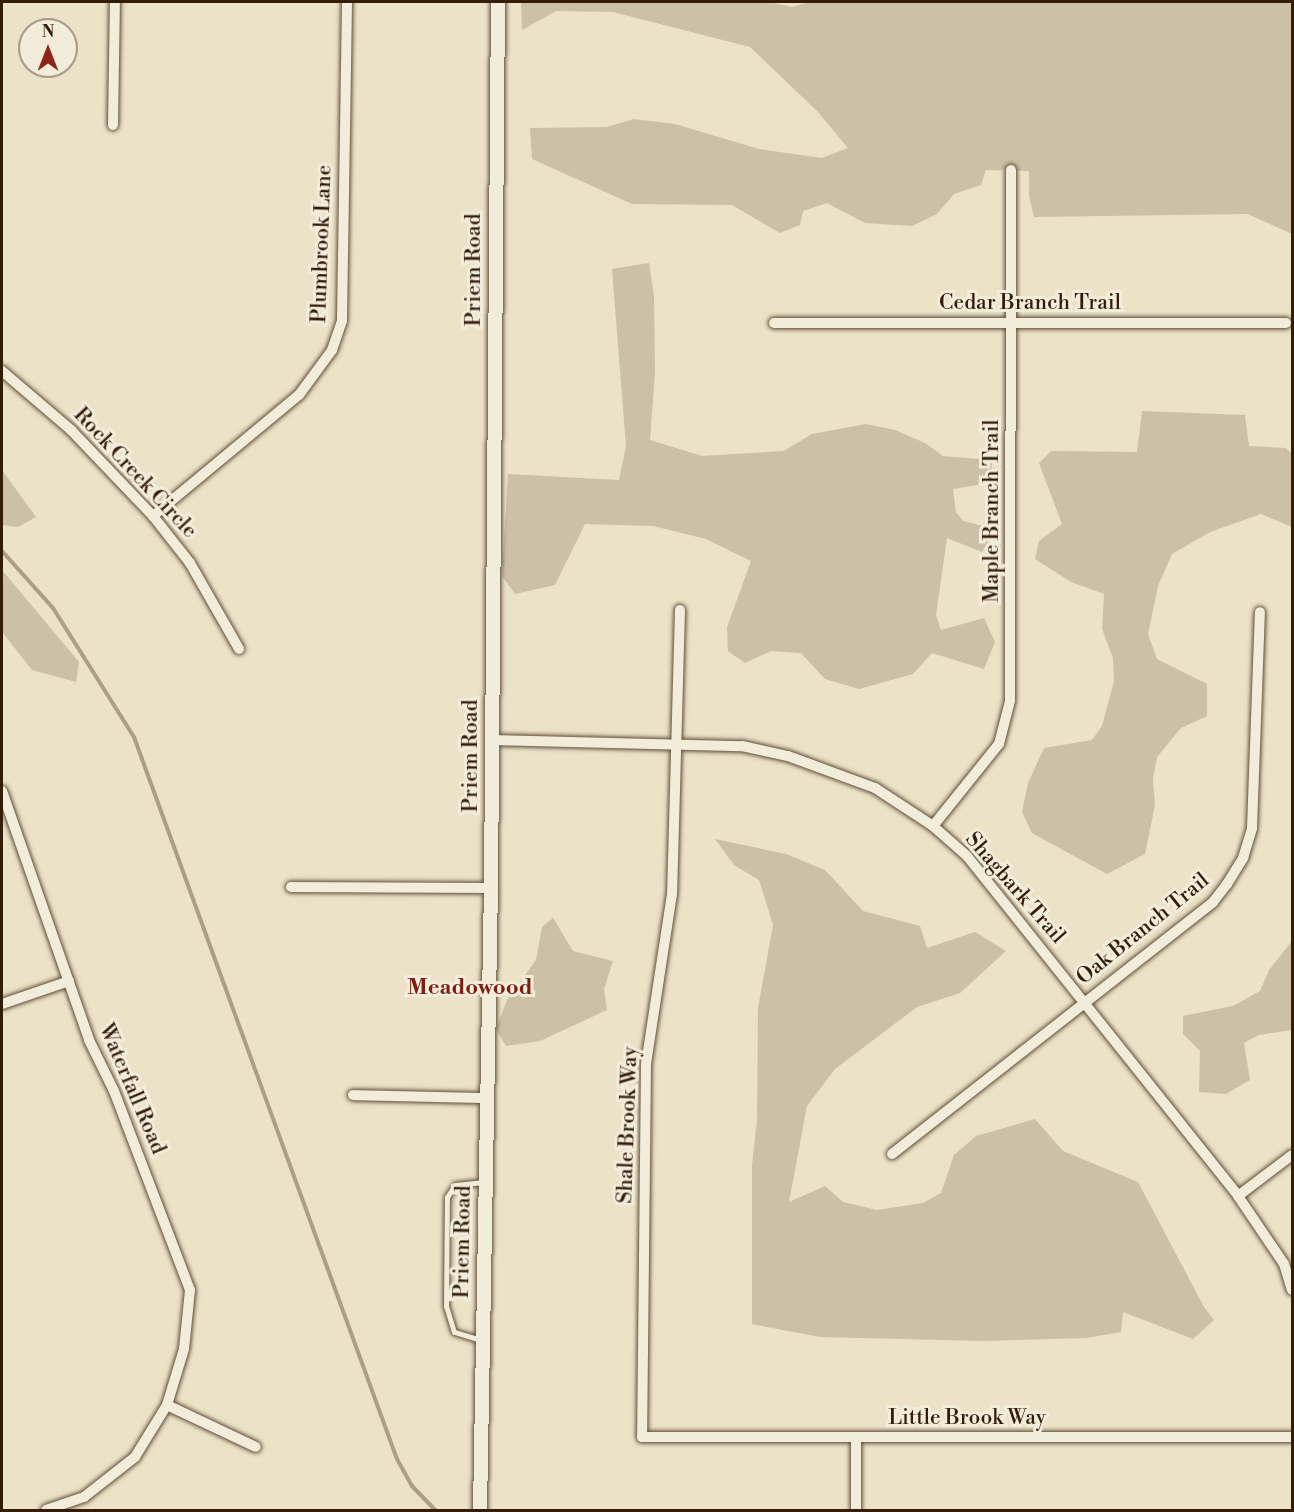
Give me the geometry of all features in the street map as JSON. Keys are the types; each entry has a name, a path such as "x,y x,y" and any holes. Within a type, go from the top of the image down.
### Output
{"street":[{"path":"113,125 115,2"},
{"name":"Plumbrook Lane","path":"153,516 299,395 332,350 342,321 347,2"},
{"name":"Priem Road","path":"480,1510 491,888 498,2"},
{"name":"Maple Branch Trail","path":"933,826 999,744 1010,701 1011,170"},
{"name":"Cedar Branch Trail","path":"774,323 1286,323"},
{"name":"Rock Creek Circle","path":"2,371 71,430 153,516 190,563 239,649"},
{"name":"Shale Brook Way","path":"642,1437 646,1064 672,894 680,610"},
{"name":"Oak Branch Trail","path":"892,1154 1213,902 1244,858 1252,828 1260,612"},
{"name":"Shagbark Trail","path":"491,740 742,746 788,756 875,788 933,826 967,856 1238,1196 1284,1264 1293,1290"},
{"name":"Waterfall Road","path":"2,791 69,981 190,1290 184,1349 167,1405 135,1457 84,1497 46,1510"},
{"path":"291,887 491,888"},
{"path":"2,1004 69,981"},
{"path":"353,1095 486,1098"},
{"path":"1238,1196 1293,1155"},
{"path":"167,1405 256,1447"},
{"name":"Little Brook Way","path":"642,1437 1293,1437"},
{"path":"856,1437 856,1510"}],"lane":[{"path":"483,1341 454,1332 446,1306 447,1197 455,1185 485,1182"}],"shaded area":[{"path":"521,2 769,2 792,7 809,2 1292,2 1292,234 1248,214 1034,217 1029,196 1029,171 986,170 981,185 954,194 937,214 912,226 865,223 827,203 803,211 800,225 780,233 732,205 632,204 532,159 530,128 607,127 634,119 675,124 759,149 822,158 848,148 817,111 750,47 613,12 556,11 522,30"},
{"path":"649,263 654,296 655,372 650,440 702,456 784,451 812,434 866,424 895,430 925,443 943,456 978,459 990,453 992,466 989,483 953,489 956,512 963,521 983,526 988,542 982,552 947,538 936,615 941,630 984,618 995,642 984,669 932,653 913,674 859,689 825,679 801,653 771,651 745,663 728,651 727,627 751,561 706,539 653,526 585,524 555,585 515,594 502,576 508,474 619,480 626,446 612,269"},
{"path":"1142,411 1245,415 1249,446 1286,448 1292,454 1292,527 1261,514 1210,532 1172,554 1158,586 1148,634 1157,659 1207,684 1207,716 1181,728 1157,757 1153,779 1155,805 1145,854 1107,874 1032,833 1022,812 1028,783 1044,748 1092,740 1102,726 1114,681 1113,658 1102,629 1104,594 1071,582 1035,559 1039,541 1062,524 1039,463 1051,451 1137,452"},
{"path":"2,470 36,517 18,527 2,525"},
{"path":"2,570 79,662 76,682 32,670 2,632"},
{"path":"715,839 786,854 825,870 863,911 920,926 927,948 975,932 1006,951 960,993 917,1007 835,1069 807,1106 789,1202 825,1186 843,1202 877,1210 923,1203 941,1193 954,1155 976,1136 1035,1119 1063,1151 1138,1182 1204,1307 1214,1320 1193,1339 1123,1312 1121,1332 1086,1338 983,1341 820,1337 752,1324 752,1165 757,1120 758,1008 773,925 759,880 734,865"},
{"path":"553,918 573,951 613,961 604,989 607,1010 540,1041 506,1046 496,1029 507,1000 536,960 542,927"},
{"path":"1292,941 1292,1030 1259,1035 1244,1043 1250,1080 1226,1094 1199,1092 1200,1051 1183,1034 1183,1016 1233,1006 1260,991 1269,970"}],"waterway":[{"path":"2,551 53,608 134,737 397,1459 412,1486 435,1510"}],"district":[{"name":"Meadowood","path":"470,988"}]}
